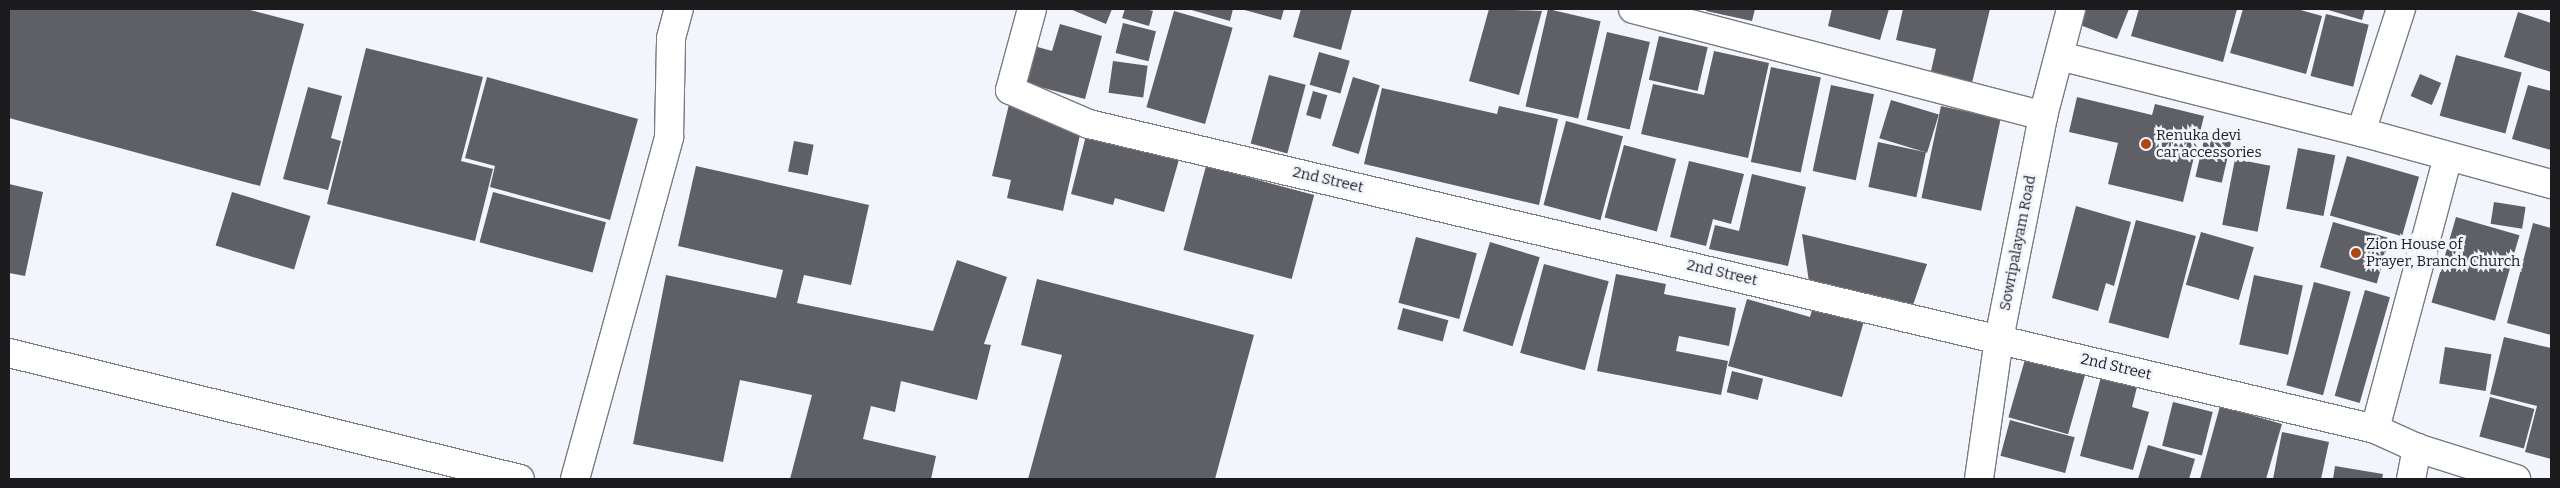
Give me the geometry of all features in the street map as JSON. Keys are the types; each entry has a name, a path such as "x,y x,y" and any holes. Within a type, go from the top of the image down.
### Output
{"street":[{"path":"574,479 669,137 670,38 679,9"},
{"name":"2nd Street","path":"1032,9 1010,90 1089,124 1999,338 2375,429 2417,448 2516,479"},
{"path":"1633,9 1675,14 2043,116"},
{"name":"Sowripalayam Road","path":"1979,479 1999,338 2043,116 2071,9"},
{"path":"2362,132 2401,9"},
{"path":"2060,56 2362,132 2551,184"},
{"path":"2375,429 2448,157"},
{"path":"9,353 520,479"},
{"path":"2411,479 2417,448"}],"building":[{"path":"9,9 246,9 304,24 260,186 9,118"},
{"path":"1070,9 1112,9 1106,24"},
{"path":"1125,9 1153,11 1149,26 1122,18"},
{"path":"1188,9 1233,9 1230,21"},
{"path":"1241,9 1284,9 1281,20"},
{"path":"1301,9 1352,9 1341,50 1293,37"},
{"path":"1489,9 1542,11 1519,95 1469,81"},
{"path":"1548,9 1601,21 1578,119 1526,106"},
{"path":"1707,9 1755,9 1752,21 1706,11"},
{"path":"1832,9 1889,9 1880,40 1828,26"},
{"path":"1903,9 1990,9 1970,91 1929,80 1936,49 1896,40"},
{"path":"2086,9 2129,9 2117,39 2080,25"},
{"path":"2139,9 2237,9 2223,62 2131,36"},
{"path":"2243,9 2297,9 2322,16 2306,74 2230,53"},
{"path":"2325,9 2365,9 2362,20"},
{"path":"1174,11 1233,28 1205,124 1146,107"},
{"path":"2518,12 2551,23 2551,72 2504,57"},
{"path":"2326,14 2369,25 2353,87 2311,76"},
{"path":"1123,23 1156,31 1148,61 1116,53"},
{"path":"1060,24 1102,36 1085,99 1025,83 1034,46 1052,51"},
{"path":"1607,32 1650,42 1630,130 1587,120"},
{"path":"1659,36 1708,47 1698,91 1649,80"},
{"path":"366,48 483,77 461,161 493,169 475,241 327,204"},
{"path":"1714,51 1769,63 1748,158 1641,134 1653,84 1704,95"},
{"path":"1319,52 1350,61 1340,94 1310,85"},
{"path":"2456,55 2522,73 2505,133 2440,116"},
{"path":"1113,61 1148,66 1143,98 1109,93"},
{"path":"1771,67 1821,78 1801,172 1751,162"},
{"path":"2420,74 2441,83 2432,105 2411,96"},
{"path":"1269,75 1306,85 1287,153 1251,144"},
{"path":"487,77 638,119 610,220 490,187 495,166 465,158"},
{"path":"1353,77 1380,85 1359,154 1332,146"},
{"path":"1831,85 1874,94 1856,180 1813,171"},
{"path":"2528,85 2551,91 2551,150 2512,139"},
{"path":"308,87 342,96 331,138 341,141 328,190 283,179"},
{"path":"1382,88 1497,114 1499,106 1558,119 1539,205 1364,164"},
{"path":"1313,91 1327,95 1321,119 1306,115"},
{"path":"2077,97 2152,115 2155,104 2204,116 2183,202 2108,184 2118,143 2069,132"},
{"path":"1010,100 1084,117 1063,211 1007,198 1011,180 992,176"},
{"path":"1891,100 1939,115 1927,153 1879,138"},
{"path":"1941,106 2001,119 1981,211 1921,198"},
{"path":"1566,121 1623,136 1600,220 1543,205"},
{"path":"1089,124 1182,149 1164,212 1115,198 1113,205 1071,194"},
{"path":"2206,131 2232,137 2222,183 2195,177"},
{"path":"794,141 814,145 808,175 788,171"},
{"path":"1878,142 1926,152 1916,197 1868,187"},
{"path":"1624,145 1676,159 1657,231 1605,217"},
{"path":"2298,148 2335,155 2323,216 2286,209"},
{"path":"2347,156 2419,177 2402,236 2330,216"},
{"path":"2235,159 2270,166 2258,232 2222,225"},
{"path":"1689,161 1744,174 1731,224 1713,219 1706,246 1670,237"},
{"path":"696,166 869,205 851,285 804,275 797,303 933,331 957,260 1007,277 984,344 991,345 977,400 901,381 895,412 871,406 863,439 936,456 931,479 790,479 812,395 740,380 723,462 633,444 666,275 776,298 783,270 678,246"},
{"path":"1206,166 1314,195 1292,279 1183,250"},
{"path":"1752,174 1806,187 1788,266 1709,249 1715,225 1739,231"},
{"path":"9,184 43,192 25,276 9,273"},
{"path":"232,192 310,216 294,270 216,246"},
{"path":"493,192 606,222 593,273 480,242"},
{"path":"2494,202 2526,207 2522,229 2491,224"},
{"path":"2076,206 2131,222 2114,286 2106,283 2098,311 2052,298"},
{"path":"2456,217 2519,235 2495,321 2431,303"},
{"path":"2136,220 2196,236 2168,338 2109,322"},
{"name":"Zion House of Prayer, Branch Church","path":"2333,222 2390,238 2377,283 2320,267"},
{"path":"2533,223 2551,228 2551,335 2507,323"},
{"path":"2201,232 2254,247 2239,300 2186,285"},
{"path":"1802,234 1927,264 1912,308 1809,282"},
{"path":"1416,237 1477,253 1459,319 1398,303"},
{"path":"1490,242 1540,257 1513,346 1463,331"},
{"path":"1544,264 1609,281 1585,370 1520,353"},
{"path":"1616,274 1666,284 1664,294 1736,308 1729,346 1679,336 1676,351 1728,361 1721,395 1597,371"},
{"path":"2254,275 2303,285 2288,355 2239,344"},
{"path":"1037,279 1254,335 1215,479 1028,479 1062,355 1021,345"},
{"path":"2314,282 2351,292 2323,395 2286,385"},
{"path":"2365,290 2390,297 2360,403 2335,396"},
{"path":"1747,299 1810,317 1813,307 1864,321 1842,397 1728,366"},
{"path":"1403,308 1448,320 1443,341 1397,329"},
{"path":"2504,337 2551,348 2551,459 2525,452 2537,406 2490,394"},
{"path":"2445,347 2491,354 2486,391 2439,384"},
{"path":"2028,349 2088,366 2068,434 2008,417"},
{"path":"1732,371 1763,379 1758,400 1727,392"},
{"path":"2102,373 2138,383 2132,407 2149,412 2133,470 2080,456"},
{"path":"2490,397 2534,409 2524,449 2479,437"},
{"path":"2173,402 2213,412 2202,456 2162,446"},
{"path":"2220,406 2282,424 2266,479 2200,479"},
{"path":"2010,420 2075,437 2065,473 2000,456"},
{"path":"2282,432 2329,442 2321,479 2273,479"},
{"path":"2148,445 2195,459 2189,479 2138,479"},
{"path":"2335,466 2383,474 2382,479 2333,479"}],"place":[{"name":"Renuka devi car accessories","path":"2146,144"},
{"name":"Zion House of Prayer, Branch Church","path":"2356,253"}]}
